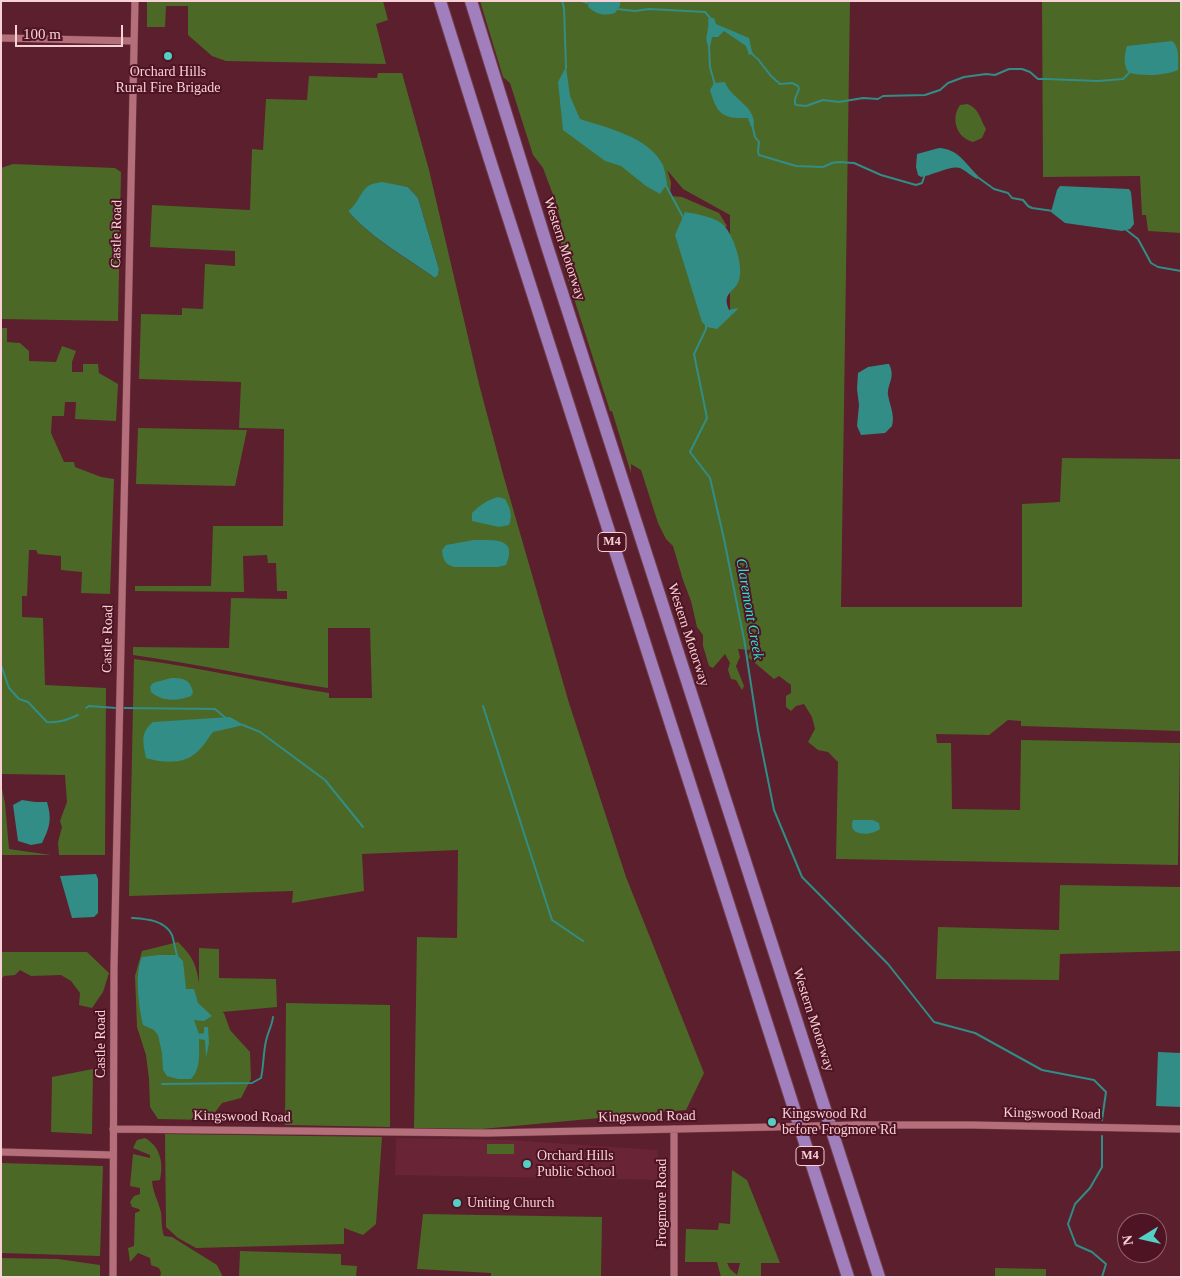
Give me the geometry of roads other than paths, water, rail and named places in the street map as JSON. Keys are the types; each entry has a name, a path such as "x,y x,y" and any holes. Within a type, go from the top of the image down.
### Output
{"highway":[{"name":"M4","path":"440,1 848,1277"},
{"name":"Western Motorway","path":"471,1 541,228 879,1277"}],"street":[{"name":"Castle Road","path":"113,1277 114,967 135,1"},
{"path":"1,38 134,41"},
{"name":"Kingswood Road","path":"113,1129 473,1133 857,1125 972,1125 1181,1130"},
{"name":"Frogmore Road","path":"674,1129 674,1277"},
{"path":"1,1152 113,1155"}],"water":[{"path":"590,1 620,1 620,6 615,13 601,14 588,7"},
{"path":"714,18 716,24 749,38 752,52 758,59 751,54 749,55 746,46 724,31 718,37 712,37 709,47 707,43 708,19"},
{"path":"1172,41 1177,50 1178,70 1154,75 1129,73 1125,60 1127,46"},
{"path":"566,67 570,96 580,119 627,135 648,147 657,155 663,165 667,184 660,194 646,186 621,166 605,161 563,130 558,82"},
{"path":"725,82 732,93 751,112 754,125 751,127 748,118 726,116 715,105 710,90 714,83"},
{"path":"939,148 951,151 961,158 978,176 977,179 956,167 921,177 918,175 916,167 917,154"},
{"path":"382,182 408,187 418,198 439,269 438,275 435,278 378,239 348,211 367,187"},
{"path":"1060,186 1129,189 1131,192 1134,224 1130,229 1122,231 1065,223 1051,212 1057,190"},
{"path":"685,212 708,217 721,223 730,233 739,258 739,280 729,293 727,300 729,310 738,308 717,329 707,327 702,322 675,235"},
{"path":"889,364 892,373 888,395 893,414 892,426 885,433 861,435 857,426 859,405 858,373 868,367"},
{"path":"498,497 505,499 510,509 511,518 509,525 499,527 472,521 472,513 475,510 487,501"},
{"path":"474,540 496,541 506,545 509,549 509,556 506,565 498,567 454,567 446,563 442,550 446,545"},
{"path":"171,678 182,679 188,682 193,692 191,696 170,700 160,698 151,692 150,687 153,683"},
{"path":"230,717 244,725 213,732 200,749 187,759 166,762 146,758 143,742 144,734 153,722"},
{"path":"22,800 47,802 49,823 42,843 31,845 18,841 13,805"},
{"path":"853,820 873,820 879,823 880,829 871,833 861,834 853,830"},
{"path":"96,874 98,879 98,913 94,917 72,918 60,876"},
{"path":"177,955 183,961 186,989 194,989 198,1003 212,1016 204,1021 194,1020 199,1034 204,1033 204,1027 208,1027 209,1043 206,1058 205,1040 199,1039 198,1066 191,1079 178,1079 167,1076 163,1070 158,1035 154,1030 143,1025 138,991 138,972 142,957"},
{"path":"1158,1052 1181,1053 1181,1107 1156,1106"}],"waterway":[{"name":"Claremont Creek","path":"562,1 564,8 566,68"},
{"path":"582,1 590,4"},
{"path":"617,9 705,12 711,19"},
{"path":"709,46 710,67 715,85"},
{"path":"757,58 780,84 792,83 798,86 795,104 806,106 823,100 839,102 863,98 878,99 883,96 925,95 940,90 948,83 964,77 986,74 995,75 1009,69 1022,69 1030,72 1038,79 1098,81 1123,79 1129,73"},
{"path":"752,124 755,137 759,142 759,155 796,166 823,167 838,162 854,163 881,175 916,185 922,183 925,174"},
{"path":"976,176 994,189 1008,193 1012,198 1023,200 1032,208 1053,211"},
{"name":"Claremont Creek","path":"665,184 683,217"},
{"path":"1125,229 1138,239 1151,263 1158,267 1181,271"},
{"name":"Claremont Creek","path":"706,324 706,329 694,354 707,418 690,452 710,478 744,639 758,730 774,810 802,877 888,964 934,1022 975,1033 1042,1070 1094,1080 1106,1092 1102,1120"},
{"path":"1,665 9,688 19,699 28,702 47,722 63,721 78,715"},
{"path":"86,708 89,706 116,708"},
{"path":"483,706 552,920 583,941"},
{"path":"124,708 215,709 227,719"},
{"path":"243,725 260,732 325,780 363,827"},
{"path":"132,918 155,921 165,926 172,935 177,955"},
{"path":"162,1084 252,1083 261,1078 266,1042 273,1017"},
{"name":"Claremont Creek","path":"1102,1136 1102,1167 1090,1188 1075,1204 1068,1224 1076,1245 1092,1252 1106,1264 1102,1277"}],"place":[{"name":"Orchard Hills Rural Fire Brigade","path":"168,56"},
{"name":"Kingswood Rd before Frogmore Rd","path":"772,1122"},
{"name":"Orchard Hills Public School","path":"527,1164"},
{"name":"Uniting Church","path":"457,1203"}]}
